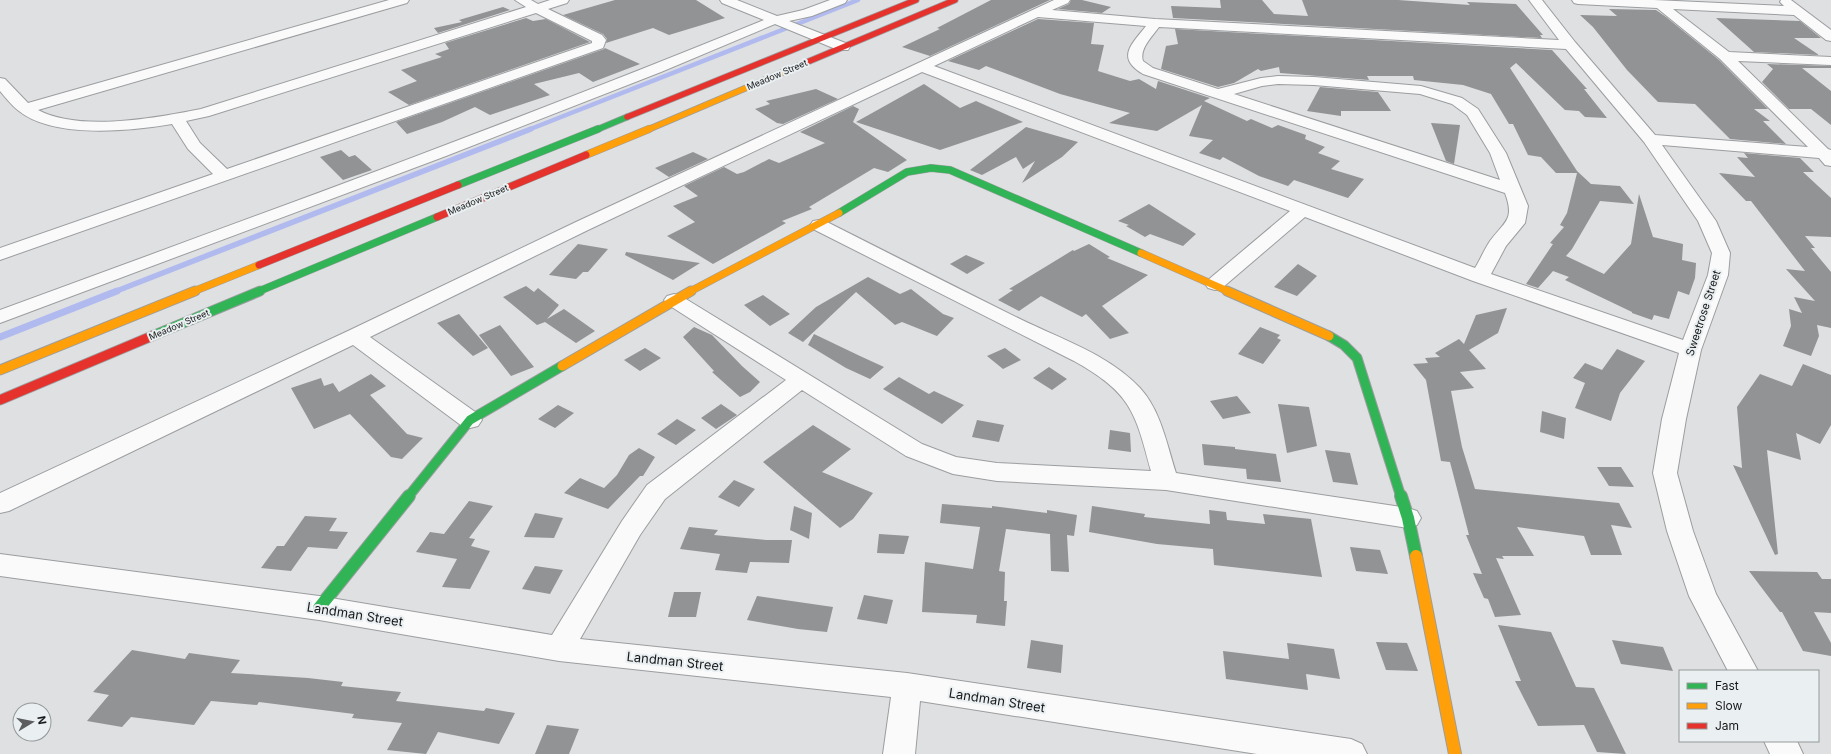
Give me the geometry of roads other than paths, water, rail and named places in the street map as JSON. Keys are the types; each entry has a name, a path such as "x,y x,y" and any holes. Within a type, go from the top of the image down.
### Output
{"street":[{"path":"25,109 403,0"},
{"path":"0,254 598,45 599,40 597,38 521,0"},
{"path":"0,82 25,109 43,119 63,123 88,125 148,124 204,113 563,0"},
{"path":"726,0 843,47"},
{"path":"0,317 447,150 778,21 807,13 842,0"},
{"name":"Meadow Street","path":"0,370 816,37 916,0"},
{"name":"Meadow Street","path":"0,400 955,0"},
{"path":"0,504 582,226 1064,0"},
{"name":"Sweetrose Street","path":"1535,0 1570,45 1650,139 1707,221 1721,253 1718,275 1690,350 1674,419 1665,473 1680,531 1703,596 1742,670"},
{"path":"1578,0 1661,6 1798,11"},
{"path":"1783,0 1831,37"},
{"path":"1661,6 1726,56 1828,156"},
{"path":"1036,13 1155,23 1570,45"},
{"path":"1155,23 1135,52 1134,58 1136,64 1148,71 1511,189"},
{"path":"1726,56 1831,62"},
{"path":"923,67 1480,277 1690,350"},
{"path":"1218,94 1241,86 1278,80 1314,81 1421,90 1457,101 1473,112 1498,154 1519,206 1516,223 1498,244 1480,277"},
{"path":"177,119 194,146 225,176"},
{"path":"1650,139 1828,156"},
{"path":"319,608 470,420 674,300 819,225 908,172 931,168 950,170 1309,326 1340,342 1357,358 1408,518 1455,754"},
{"path":"1215,284 1302,210"},
{"path":"819,225 1043,339 1090,361 1117,378 1134,395 1147,418 1166,481"},
{"path":"674,300 914,450 953,465 998,472 1166,481 1408,518"},
{"path":"354,336 470,420"},
{"path":"559,649 631,528 656,492 681,471 732,434 800,380"},
{"name":"Landman Street","path":"0,565 319,608 559,649 907,686 1351,754"},
{"path":"899,754 907,686"},
{"path":"1781,742 1787,754"}],"waterway":[{"path":"528,130 858,0"},
{"path":"114,292 531,129"},
{"path":"0,337 117,291"}]}
